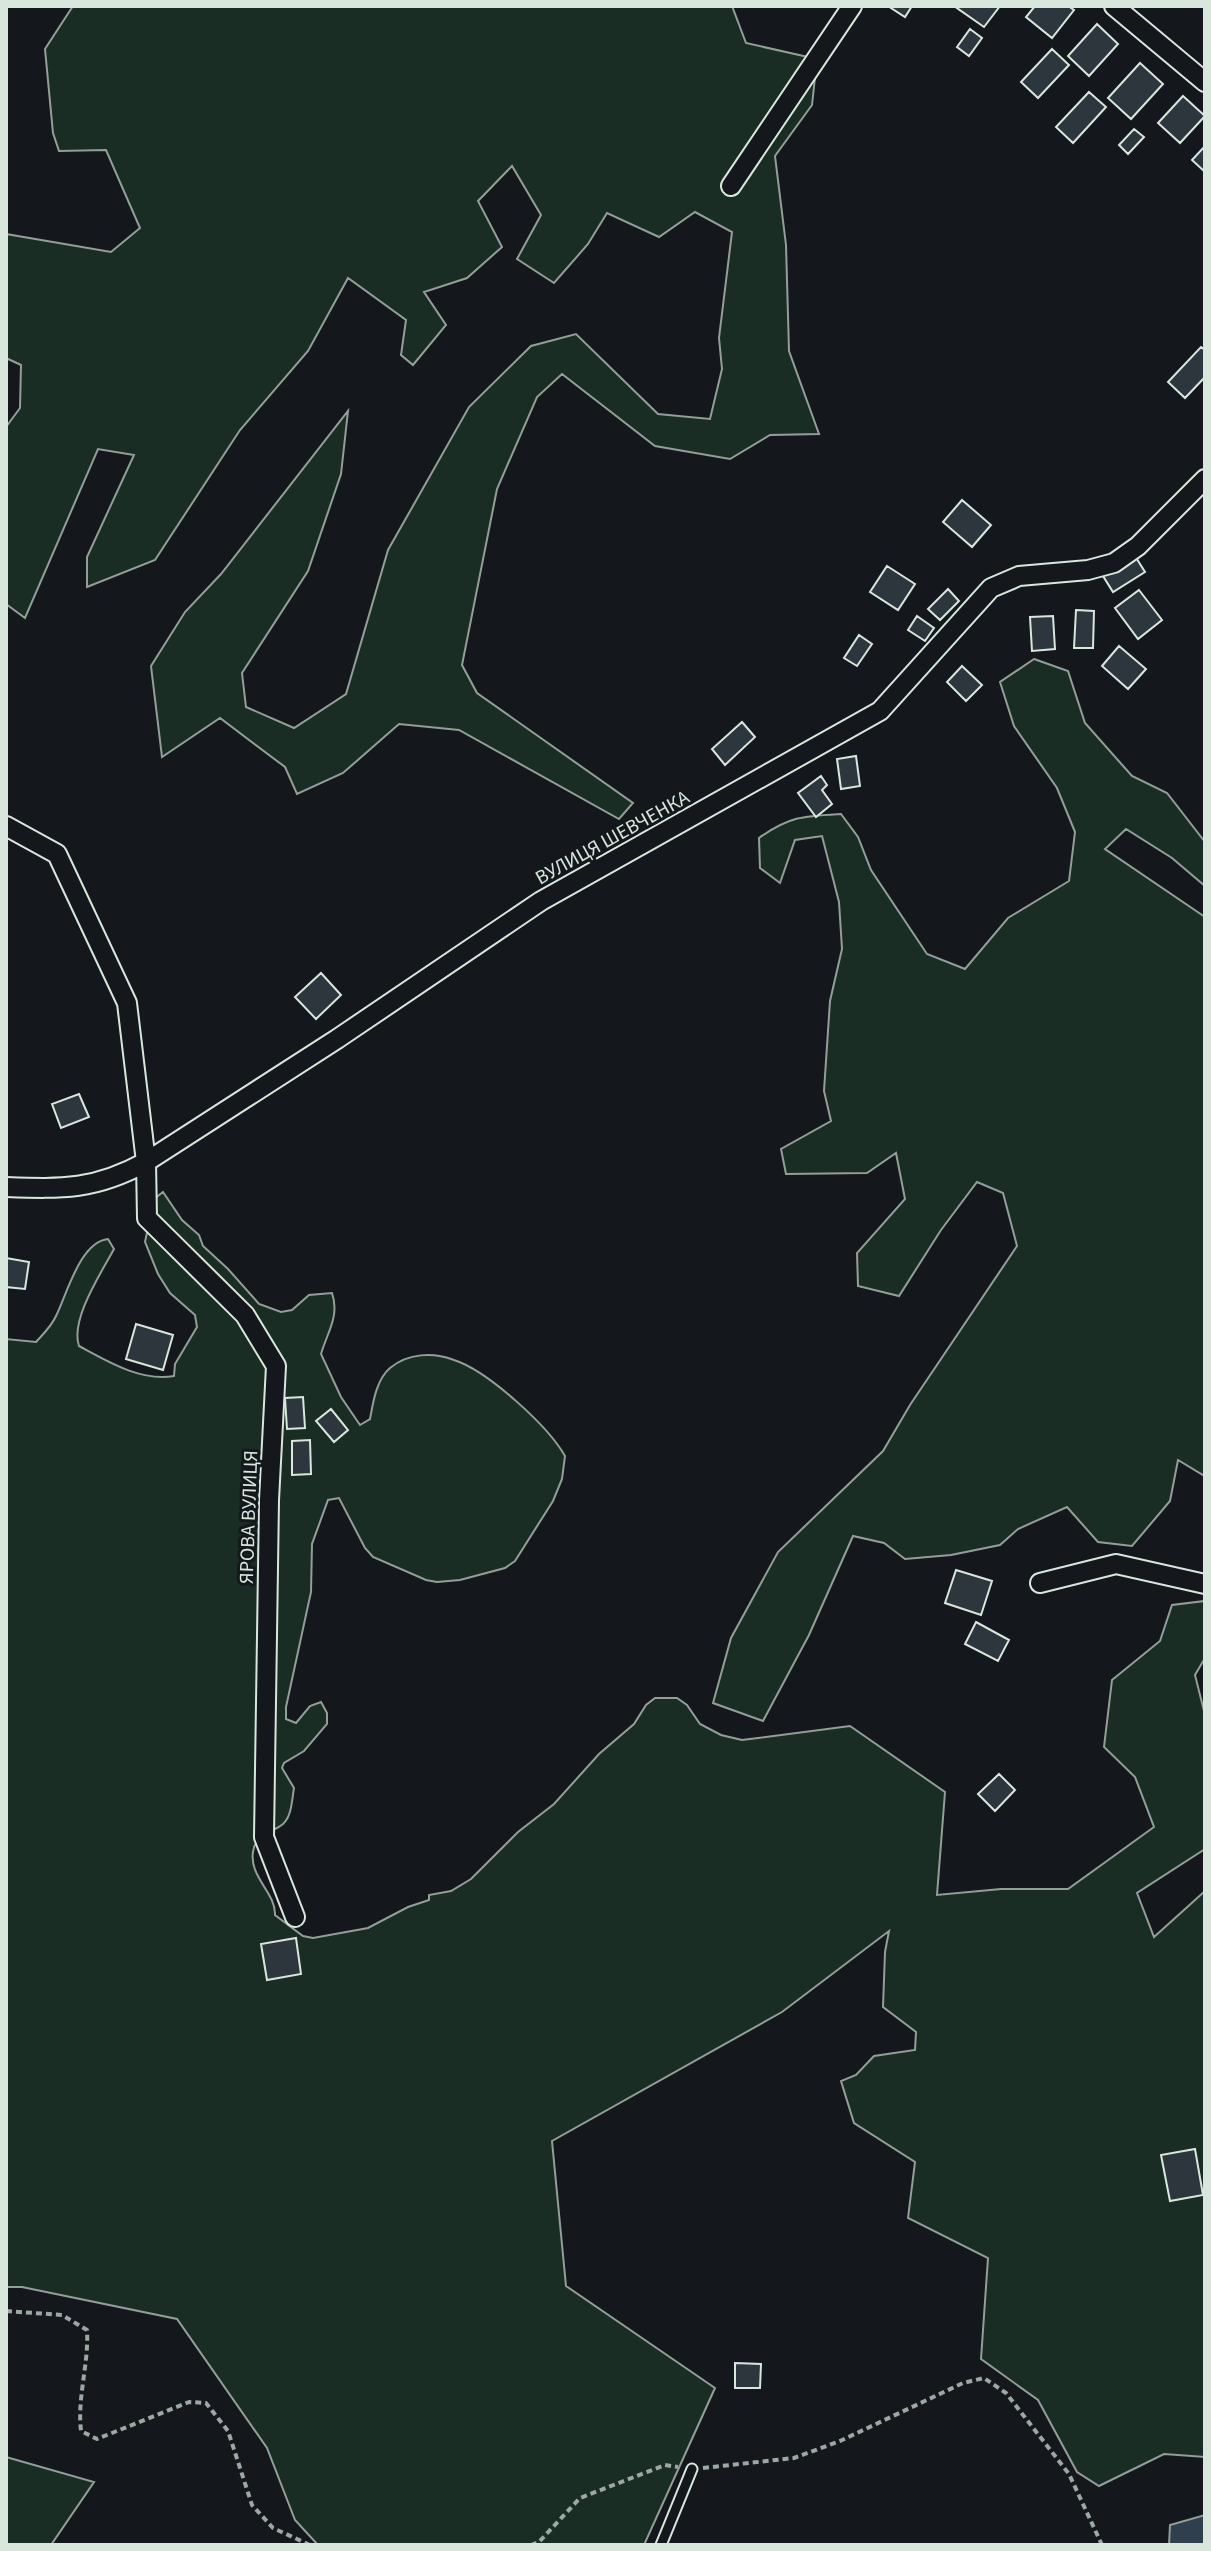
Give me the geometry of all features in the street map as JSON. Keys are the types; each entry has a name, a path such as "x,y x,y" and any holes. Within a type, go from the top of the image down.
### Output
{"street":[{"path":"731,186 852,6"},
{"path":"1114,6 1205,82"},
{"name":"ВУЛИЦЯ ШЕВЧЕНКА","path":"6,1187 86,1187 122,1175 146,1162 337,1039 541,901 880,711 991,588 1019,576 1088,570 1114,563 1138,546 1205,479"},
{"name":"ЯРОВА ВУЛИЦЯ","path":"6,826 57,854 127,1003 146,1162 147,1218 245,1315 276,1366 269,1500 264,1837 295,1917"},
{"path":"1040,1583 1116,1564 1205,1584"}],"lane":[{"path":"661,2545 692,2469"}],"path":[{"path":"6,2311 62,2315 87,2330 88,2351 79,2411 81,2431 97,2439 189,2402 206,2403 228,2431 252,2505 273,2528 310,2545"},
{"path":"531,2545 539,2542 580,2498 665,2465 692,2469 794,2458 840,2441 963,2383 984,2378 1006,2393 1069,2474 1102,2545"}],"green space":[{"path":"73,6 732,6 746,43 817,59 812,105 775,156 786,245 789,351 819,434 770,435 730,459 655,446 562,374 537,397 497,489 462,665 477,693 633,803 619,819 459,730 399,724 343,773 297,794 285,767 220,718 162,757 151,666 185,612 221,574 348,411 341,474 308,571 242,673 246,707 294,728 346,694 388,550 469,407 531,346 576,334 658,414 710,419 722,369 719,338 732,232 695,212 659,237 607,213 588,244 554,283 517,259 541,215 512,166 478,201 502,247 467,278 424,292 446,325 413,365 401,355 406,320 348,278 308,351 240,430 155,560 87,587 87,557 134,455 98,449 25,618 6,604 6,427 20,408 21,365 6,358 6,234 111,252 140,228 106,150 59,151 53,133 45,49"},
{"path":"1034,659 1068,671 1085,723 1132,776 1167,793 1205,842 1205,886 1172,858 1126,829 1105,849 1205,917 1205,1474 1178,1460 1170,1501 1132,1546 1098,1542 1067,1507 1018,1529 1000,1545 951,1555 905,1559 884,1543 853,1536 809,1635 763,1721 713,1703 731,1638 778,1552 883,1451 910,1405 1017,1246 1003,1193 977,1182 941,1230 899,1296 858,1286 857,1253 905,1199 896,1153 867,1173 786,1174 781,1149 831,1121 824,1091 830,1001 842,949 839,902 822,836 795,840 780,883 760,868 759,838 798,818 841,814 858,837 871,870 927,954 965,969 1008,918 1069,881 1075,832 1057,788 1014,726 1000,682"},
{"path":"163,1192 182,1220 199,1235 203,1246 259,1304 281,1312 292,1310 309,1295 332,1293 334,1317 321,1354 341,1397 360,1425 370,1419 378,1385 390,1368 405,1359 421,1355 438,1356 468,1366 500,1387 545,1430 565,1456 562,1479 553,1501 515,1561 505,1568 460,1580 426,1580 373,1557 365,1548 339,1498 328,1500 312,1544 311,1592 286,1707 286,1719 296,1723 310,1706 321,1702 327,1713 327,1724 304,1751 284,1763 282,1768 294,1788 290,1812 283,1824 257,1841 253,1852 255,1869 271,1899 275,1915 303,1936 313,1938 368,1928 429,1900 429,1895 451,1891 471,1879 518,1832 554,1804 599,1754 634,1724 646,1705 655,1698 677,1698 687,1705 700,1724 721,1735 742,1740 850,1726 945,1792 937,1895 1001,1889 1068,1889 1154,1827 1135,1777 1104,1747 1112,1680 1160,1641 1172,1605 1205,1601 1205,1658 1195,1675 1205,1715 1205,1849 1137,1893 1154,1937 1205,1891 1205,2457 1164,2454 1099,2486 1077,2472 1038,2400 981,2359 988,2258 908,2218 915,2162 854,2123 841,2081 856,2075 874,2056 915,2050 916,2032 883,2007 889,1931 782,2012 552,2141 566,2286 715,2388 644,2545 318,2545 295,2520 267,2448 177,2319 22,2287 6,2287 6,1339 36,1342 54,1320 82,1259 98,1242 108,1239 114,1249 83,1310 77,1335 79,1346 137,1373 174,1376 175,1364 197,1327 195,1315 170,1293 158,1274 145,1242 154,1199"},
{"path":"6,2457 94,2482 51,2545 6,2545"}],"water":[{"path":"1205,2515 1205,2545 1169,2545 1170,2525"}],"building":[{"path":"888,6 912,6 905,17"},
{"path":"1000,6 984,27 957,8"},
{"path":"1035,6 1068,6 1074,10 1052,38 1026,17"},
{"path":"1097,24 1118,44 1089,76 1068,56"},
{"path":"970,29 982,38 969,56 957,47"},
{"path":"1052,49 1069,65 1038,98 1021,82"},
{"path":"1140,63 1163,84 1131,119 1108,98"},
{"path":"1089,92 1106,107 1073,143 1056,127"},
{"path":"1183,96 1205,116 1180,143 1158,123"},
{"path":"1134,129 1144,137 1128,154 1119,145"},
{"path":"1205,146 1205,172 1192,160"},
{"path":"1201,347 1205,350 1205,377 1185,398 1168,382"},
{"path":"962,500 991,525 972,547 943,522"},
{"path":"1135,556 1145,572 1113,592 1103,576"},
{"path":"887,566 915,584 898,610 870,592"},
{"path":"948,589 959,601 940,620 928,609"},
{"path":"1139,590 1162,620 1138,639 1115,608"},
{"path":"1076,610 1094,611 1093,648 1074,648"},
{"path":"917,616 934,628 925,641 908,630"},
{"path":"1053,616 1055,649 1032,651 1030,617"},
{"path":"859,635 872,644 857,666 844,658"},
{"path":"1119,646 1146,669 1128,689 1102,666"},
{"path":"962,666 982,685 966,701 947,682"},
{"path":"742,722 755,737 725,765 712,749"},
{"path":"856,756 860,786 841,789 837,759"},
{"path":"821,776 827,785 822,790 832,804 816,817 798,793"},
{"path":"321,973 341,995 316,1019 295,997"},
{"path":"79,1094 89,1117 61,1128 52,1104"},
{"path":"6,1258 29,1262 25,1289 6,1287"},
{"path":"136,1324 173,1335 163,1370 126,1359"},
{"path":"303,1397 305,1428 287,1429 285,1398"},
{"path":"331,1409 348,1430 334,1442 316,1421"},
{"path":"310,1440 311,1474 292,1475 292,1441"},
{"path":"956,1570 992,1581 981,1615 945,1603"},
{"path":"976,1622 1009,1640 998,1661 965,1644"},
{"path":"999,1774 1015,1790 995,1811 978,1794"},
{"path":"296,1938 301,1974 267,1980 261,1944"},
{"path":"1195,2149 1203,2195 1170,2201 1161,2155"},
{"path":"735,2363 761,2364 760,2388 735,2388"}]}
